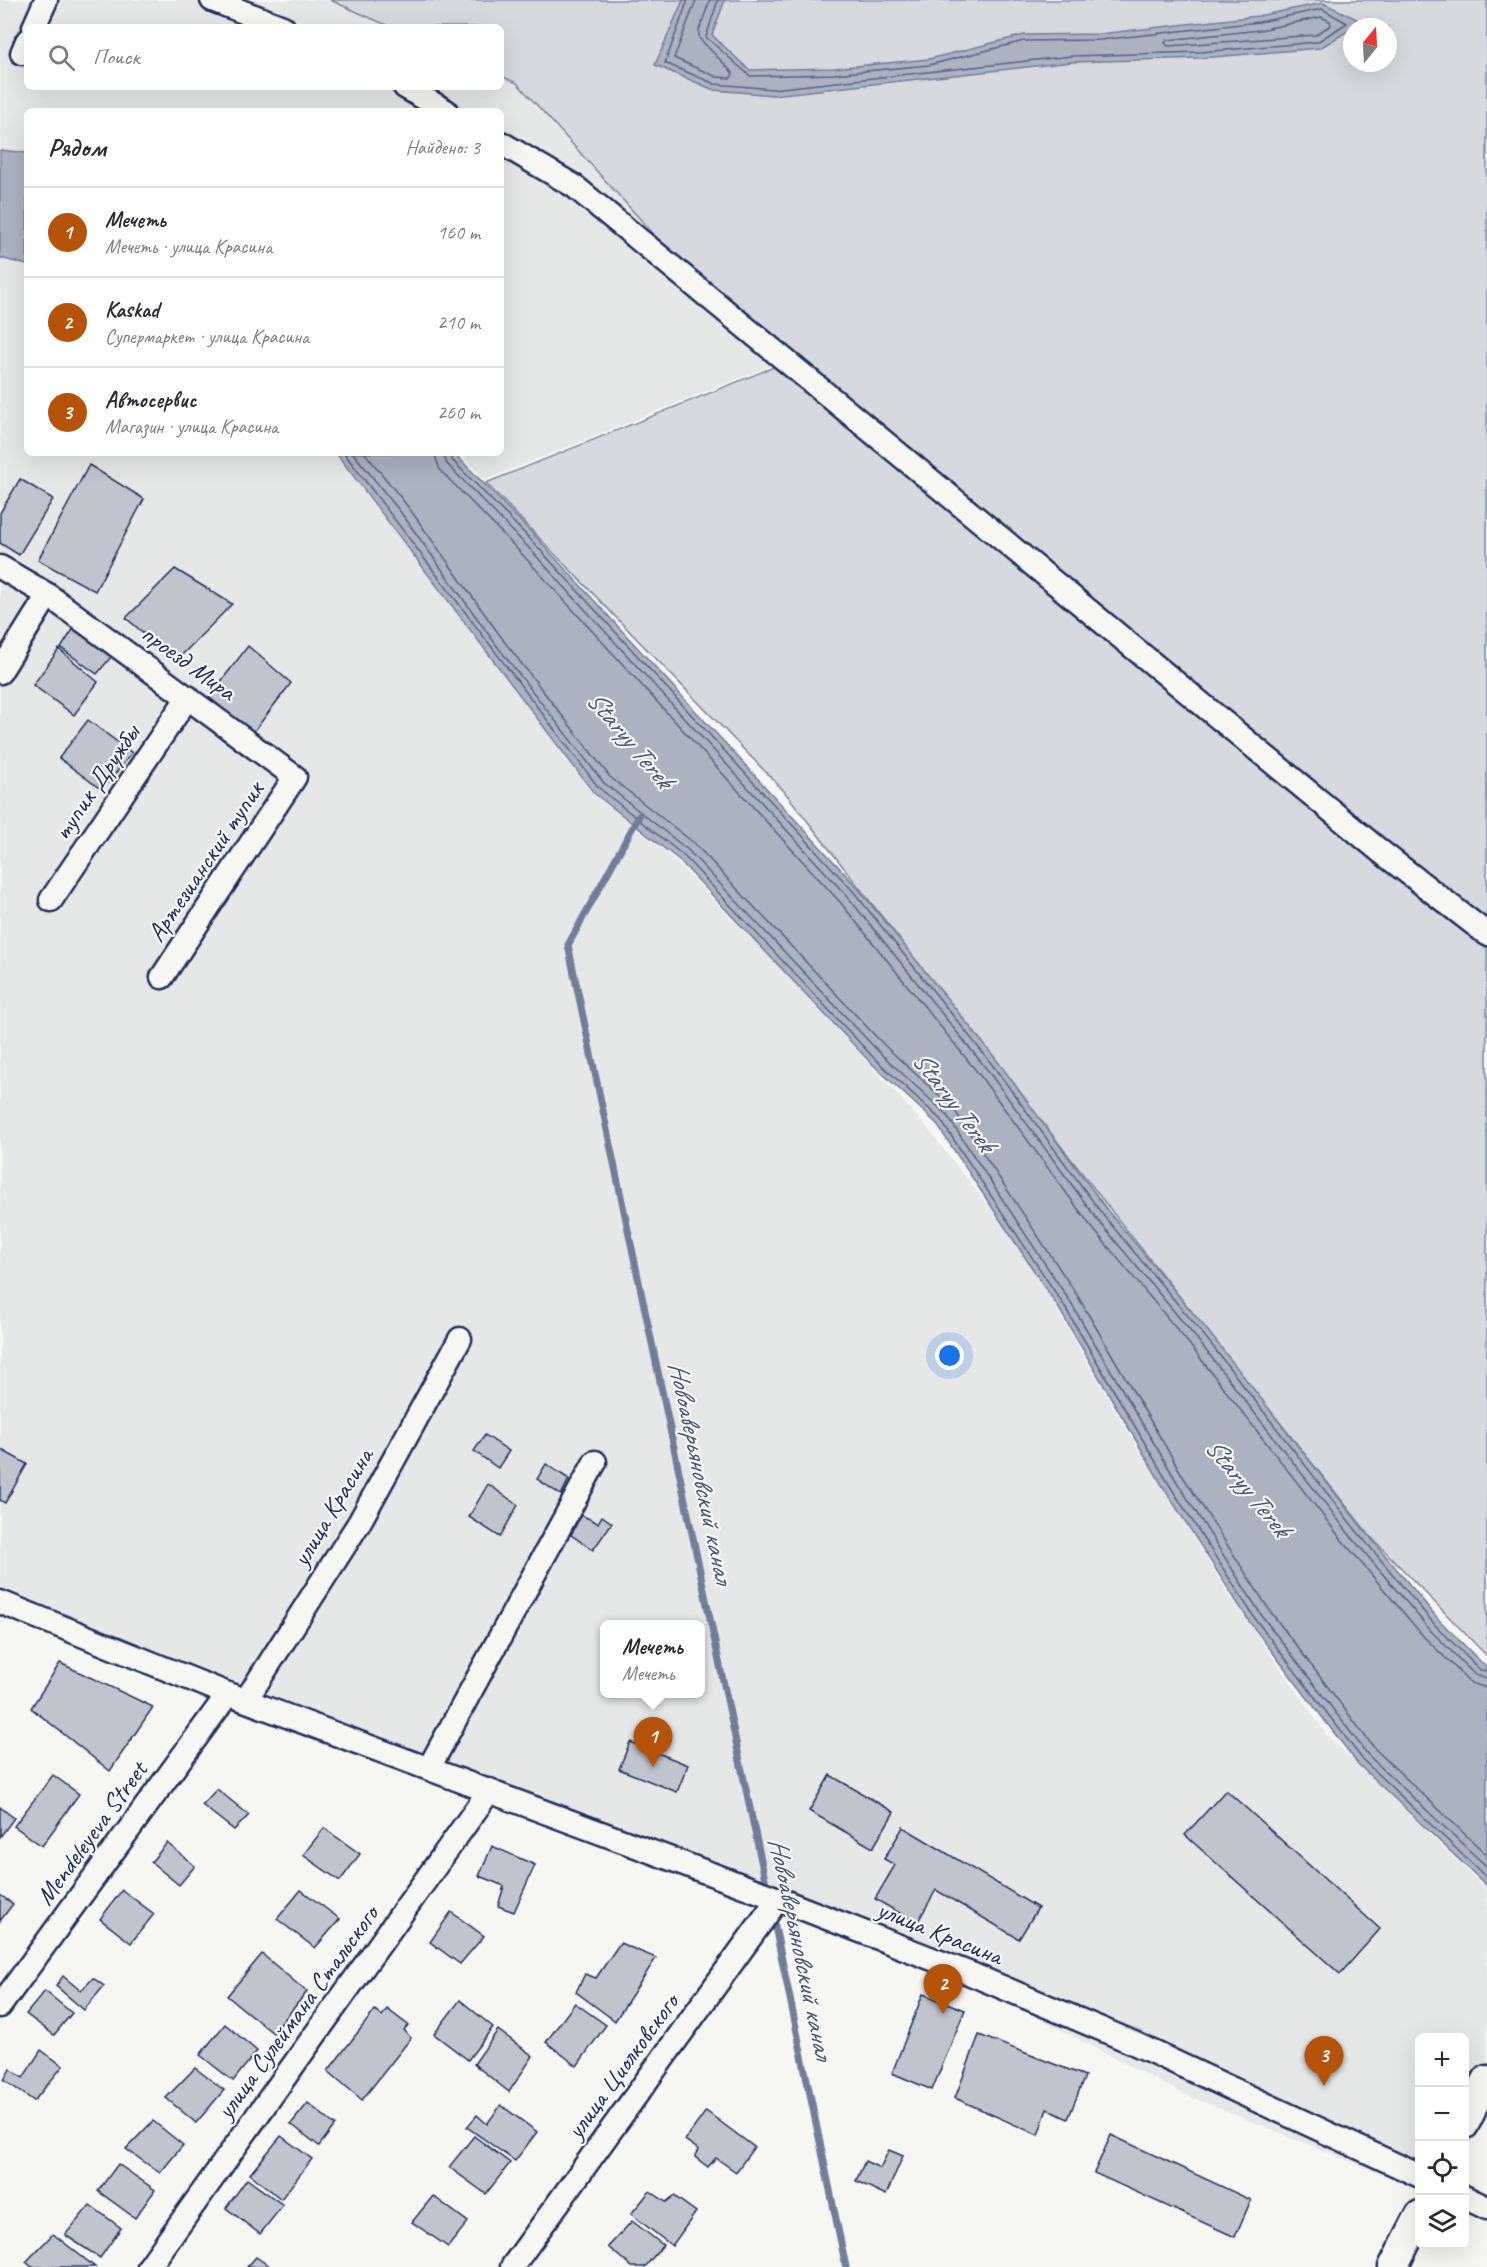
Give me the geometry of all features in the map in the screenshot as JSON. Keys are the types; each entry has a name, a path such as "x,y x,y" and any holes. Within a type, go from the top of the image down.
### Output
{"main road":[{"path":"1469,2115 1487,2079"},
{"path":"1393,2267 1415,2223"}],"street":[{"path":"34,24 46,0"},
{"path":"212,0 275,24"},
{"path":"410,90 441,108"},
{"path":"504,145 574,186 1380,851 1487,934"},
{"name":"проезд Мира","path":"0,567 48,595 295,777"},
{"path":"0,672 48,595"},
{"name":"тупик Дружбы","path":"51,900 188,697"},
{"name":"Артезианский тупик","path":"162,977 295,777"},
{"name":"улица Красина","path":"237,1697 359,1523 460,1339"},
{"path":"429,1768 595,1462"},
{"name":"улица Красина","path":"0,1602 237,1697 490,1790 960,1970 1127,2040 1415,2174"},
{"name":"Mendeleyeva Street","path":"0,2006 237,1697"},
{"name":"улица Сулеймана Стальского","path":"149,2267 490,1790"},
{"name":"улица Циолковского","path":"512,2267 778,1899"},
{"path":"1469,2199 1487,2208"}],"shaded area":[{"path":"0,0 330,0 384,24 24,24 24,90 504,90 504,77 520,85 772,365 485,480 464,456 504,456 504,108 24,108 24,153 0,150"},
{"path":"330,0 1487,0 1487,1656 1371,1537 1121,1223 784,791 486,483 774,367 517,83 504,77 504,24 384,24"},
{"path":"0,257 24,264 24,456 337,456 596,796 666,852 811,999 928,1129 1022,1249 1122,1422 1230,1596 1326,1734 1487,1890 1487,2099 1469,2134 1469,2033 1415,2033 1415,2187 1179,2092 915,1953 0,1596"}],"water":[{"path":"683,0 725,0 712,35 749,70 834,68 929,59 1024,35 1099,34 1258,16 1323,3 1355,18 1343,18 1343,34 1320,48 1201,58 1072,62 773,95 714,90 655,65"},
{"path":"0,150 24,153 24,264 0,258"},
{"name":"Staryy Terek","path":"338,456 457,456 536,537 857,887 996,1059 1108,1211 1208,1331 1360,1525 1440,1621 1487,1668 1487,1886 1358,1764 1251,1624 1165,1490 1058,1307 936,1123 870,1062 679,860 594,793"}],"building":[{"path":"89,465 144,499 95,591 38,560"},
{"path":"20,479 53,499 19,555 0,543 0,513"},
{"path":"175,569 232,604 176,661 126,618"},
{"path":"77,623 116,651 97,674 61,648"},
{"path":"248,646 291,683 252,734 209,697"},
{"path":"59,649 98,682 74,715 33,685"},
{"path":"88,720 132,753 102,790 59,758"},
{"path":"485,1435 509,1451 498,1468 474,1451"},
{"path":"0,1449 27,1464 5,1503 0,1500"},
{"path":"546,1464 569,1479 561,1495 537,1479"},
{"path":"488,1484 518,1505 500,1537 469,1517"},
{"path":"581,1515 598,1523 602,1516 612,1523 593,1550 571,1535"},
{"path":"60,1663 153,1707 110,1771 31,1708"},
{"path":"630,1742 688,1765 677,1792 619,1769"},
{"path":"53,1775 79,1794 42,1846 14,1826"},
{"path":"830,1775 894,1812 873,1848 809,1811"},
{"path":"217,1789 249,1815 234,1830 202,1805"},
{"path":"1226,1790 1380,1929 1340,1974 1185,1835"},
{"path":"0,1807 14,1818 0,1837"},
{"path":"903,1827 1038,1908 1019,1939 936,1890 917,1923 875,1899 895,1865 884,1859"},
{"path":"324,1828 360,1854 340,1881 303,1855"},
{"path":"167,1843 195,1866 179,1885 151,1862"},
{"path":"492,1846 535,1865 514,1912 498,1906 504,1886 479,1876"},
{"path":"122,1890 154,1914 131,1943 100,1919"},
{"path":"301,1890 340,1919 315,1948 277,1919"},
{"path":"0,1895 13,1904 0,1921"},
{"path":"451,1912 484,1936 460,1964 430,1942"},
{"path":"620,1943 656,1958 615,2021 576,1992 585,1974 596,1978"},
{"path":"262,1954 307,1992 273,2033 227,1996"},
{"path":"63,1976 81,1991 93,1978 104,1986 84,2010 56,1986"},
{"path":"45,1991 72,2013 54,2035 26,2014"},
{"path":"923,1994 965,2010 932,2090 892,2073"},
{"path":"460,2000 493,2027 468,2060 434,2034"},
{"path":"575,2003 606,2025 577,2066 546,2042"},
{"path":"387,2009 408,2025 404,2030 411,2038 362,2100 328,2071 375,2010 382,2016"},
{"path":"225,2024 257,2051 233,2081 200,2055"},
{"path":"498,2030 533,2056 509,2092 474,2064"},
{"path":"979,2035 1085,2076 1068,2119 1047,2109 1038,2135 955,2098"},
{"path":"41,2050 63,2066 34,2101 4,2080 10,2069 23,2078"},
{"path":"195,2068 224,2090 196,2123 166,2098"},
{"path":"308,2103 335,2125 319,2146 291,2124"},
{"path":"501,2105 537,2132 515,2161 467,2127 477,2115 487,2124"},
{"path":"706,2111 754,2147 736,2172 716,2158 708,2167 695,2157 699,2150 685,2140"},
{"path":"153,2121 183,2145 160,2173 126,2149"},
{"path":"1111,2135 1251,2200 1235,2237 1094,2173"},
{"path":"281,2136 312,2159 281,2199 250,2174"},
{"path":"474,2136 510,2163 486,2194 449,2167"},
{"path":"889,2150 903,2156 886,2195 856,2181 865,2161 880,2168"},
{"path":"118,2164 155,2190 135,2218 98,2191"},
{"path":"247,2179 283,2205 260,2234 226,2208"},
{"path":"650,2191 666,2202 674,2196 696,2212 672,2246 631,2214"},
{"path":"433,2196 468,2222 448,2247 412,2222"},
{"path":"90,2205 121,2228 100,2258 65,2235"},
{"path":"632,2221 663,2245 645,2267 632,2267 608,2247"},
{"path":"53,2234 95,2267 32,2267 26,2262"},
{"path":"256,2257 271,2267 247,2267"}],"waterway":[{"name":"Новоаверьяновский канал","path":"639,816 568,945 767,1889"},
{"name":"Новоаверьяновский канал","path":"773,1917 846,2267"}],"place":[{"name":"Мечеть","path":"653,1767"},
{"name":"Kaskad","path":"943,2014"},
{"name":"Автосервис","path":"1324,2086"}]}
